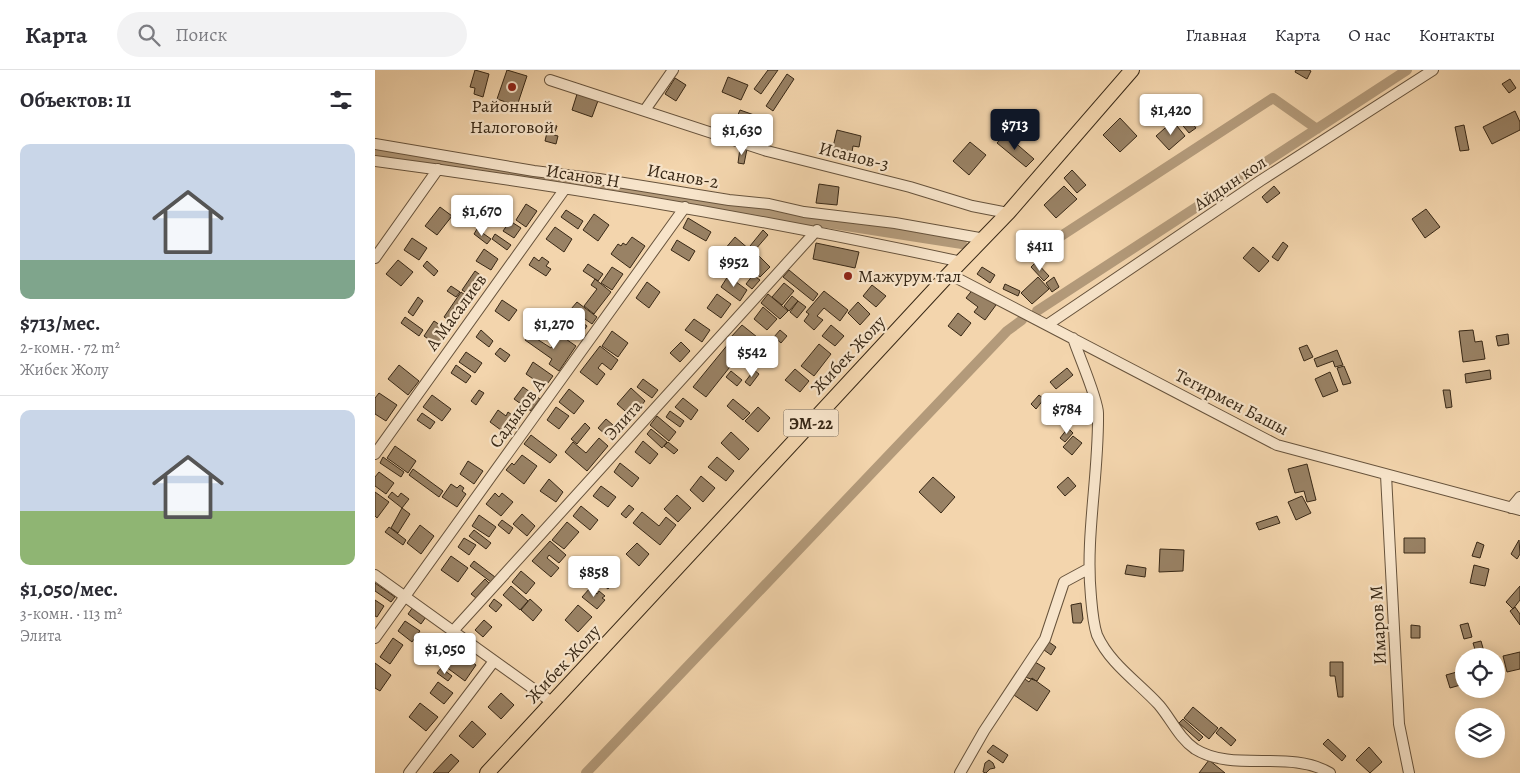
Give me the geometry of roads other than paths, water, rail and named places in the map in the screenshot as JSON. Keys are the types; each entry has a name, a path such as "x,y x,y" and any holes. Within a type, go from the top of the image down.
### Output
{"main road":[{"name":"Жибек Жолу","path":"487,773 949,274 1009,213 1132,70"}],"street":[{"path":"645,110 673,70"},
{"name":"Айдын кол","path":"1047,325 1260,182 1433,70"},
{"name":"Исанов-3","path":"550,80 767,151 910,187 972,206 1009,213"},
{"name":"Исанов-2","path":"375,144 534,171 636,184 729,200 769,204 804,212 895,223 985,238"},
{"name":"Исанов Н","path":"375,161 685,207 817,230 962,262"},
{"path":"375,258 438,169"},
{"name":"А Масалиев","path":"375,454 564,190"},
{"name":"Садыков А","path":"375,638 685,207"},
{"name":"Элита","path":"453,631 817,230"},
{"name":"Тегирмен Башы","path":"949,274 1277,445 1515,509"},
{"path":"1073,338 1098,411 1088,569 1093,614 1097,634 1101,641 1113,661 1159,706 1178,732 1195,749 1212,756 1238,762 1278,761 1301,763 1330,773"},
{"name":"Имаров М","path":"1386,475 1399,724 1409,773"},
{"path":"1515,509 1520,497"},
{"path":"960,773 984,731 1045,639 1064,582 1088,569"},
{"path":"375,575 553,703"},
{"path":"409,773 495,661"}],"waterway":[{"path":"1037,311 1407,70"},
{"path":"1035,253 1273,98 1317,129"},
{"path":"375,153 962,244"},
{"path":"586,773 1007,331 1022,320"}],"place":[{"name":"Районный Налоговой","path":"512,87"},
{"name":"Мажурум тал","path":"848,276"}]}
